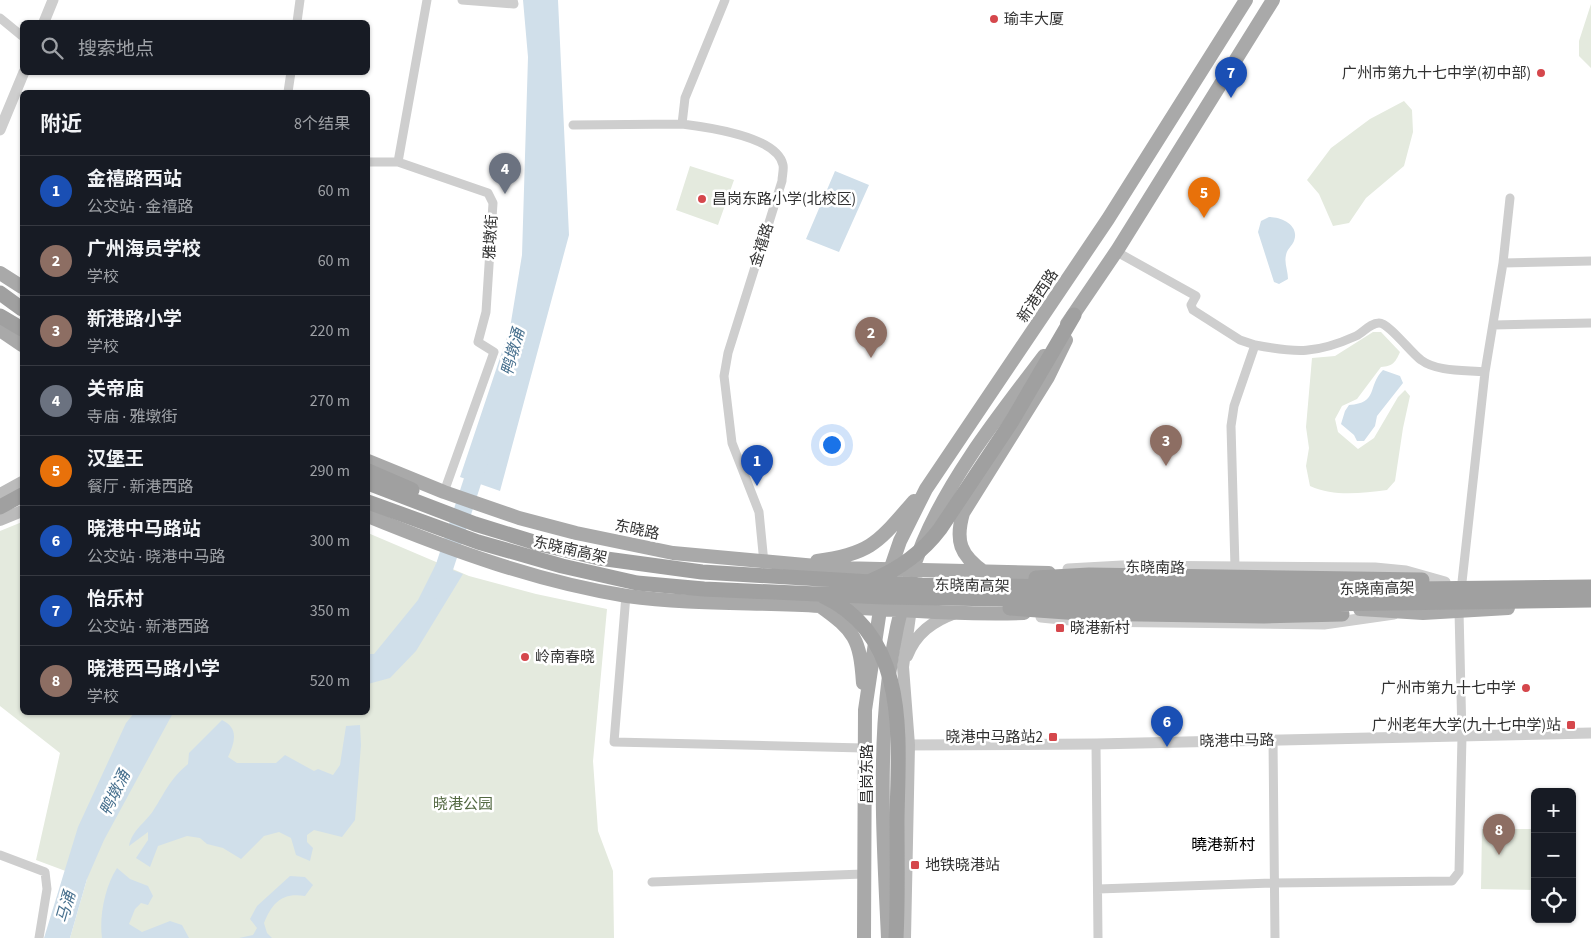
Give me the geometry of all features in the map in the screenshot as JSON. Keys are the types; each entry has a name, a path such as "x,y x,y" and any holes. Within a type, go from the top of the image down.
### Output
{"highway":[{"path":"0,292 20,303"},
{"path":"0,292 20,307"},
{"path":"804,594 863,585 896,570 921,551 949,517 1012,421 1074,315"},
{"path":"0,316 20,328"},
{"path":"370,472 524,533 577,550 644,565"},
{"name":"东晓南高架","path":"370,483 512,536 575,553 644,565 702,572 913,586 1322,604 1591,600"},
{"path":"0,509 20,496"},
{"path":"0,509 20,502"},
{"name":"东晓南高架","path":"370,503 433,534 476,549 518,554 602,576 646,584 704,589 804,594 913,586 1324,590 1591,587"},
{"path":"702,572 772,580 807,589 841,606 870,636 886,664 896,701 896,938"},
{"path":"913,586 1089,575 1400,578 1445,582"},
{"path":"913,586 1080,613 1282,616 1403,612"}],"main road":[{"path":"905,938 909,745 903,667 906,611 926,536 944,501 982,441 1074,315 1117,252 1273,0"},
{"name":"新港西路","path":"880,614 906,528 931,482 1108,219 1245,1"},
{"path":"0,273 20,286"},
{"path":"985,572 971,563 958,539 958,530 964,513 1048,377 1065,342 1074,315"},
{"path":"0,330 20,343"},
{"name":"东晓路","path":"370,462 499,512 640,548 682,555 764,563 893,570 913,586"},
{"path":"790,565 846,556 873,545 881,539 931,482"},
{"path":"0,494 20,483"},
{"path":"0,520 20,512"},
{"path":"370,517 433,534"},
{"path":"906,528 926,536"},
{"path":"476,549 506,568 626,596 684,601 820,606 880,614 906,611 1015,613 1075,608 1326,607 1403,612 1591,606"},
{"path":"893,570 913,586"},
{"path":"1043,571 1095,584"},
{"name":"东晓南路","path":"913,586 985,572 1043,571"},
{"name":"东晓南路","path":"913,586 1023,590 1095,584 1378,587 1445,582 1591,581"},
{"path":"880,614 888,601 913,586"},
{"path":"820,606 849,628 856,641 861,653 865,710"},
{"name":"昌岗东路","path":"888,938 883,746 886,703 906,611"},
{"path":"883,746 908,653 919,635 930,625 958,612"},
{"name":"昌岗东路","path":"864,938 863,748 865,710 880,614"}],"street":[{"path":"45,20 53,0"},
{"path":"297,20 300,0"},
{"path":"370,162 398,162 427,0"},
{"path":"462,0 514,2"},
{"path":"573,125 682,124 685,98 725,0"},
{"path":"0,18 20,34"},
{"path":"0,130 23,75"},
{"path":"288,90 291,75"},
{"name":"金禧路","path":"682,124 724,131 757,142 772,149 783,164 782,181 731,344 724,376 732,443 759,512 764,563"},
{"name":"雅墩街","path":"398,162 488,193 493,203 486,312 478,342 494,352 448,493"},
{"path":"1462,582 1485,372 1503,263 1510,198"},
{"path":"1117,252 1196,296 1191,305 1193,310 1240,340 1255,345 1278,350 1314,352 1334,346 1359,335 1373,324 1380,323 1386,326 1409,351 1423,362 1435,366 1485,372"},
{"path":"1503,263 1591,260"},
{"path":"1493,325 1591,323"},
{"path":"1235,567 1231,426 1234,406 1255,345"},
{"path":"788,605 790,565"},
{"name":"东晓南路","path":"1043,571 1115,566 1374,568 1406,571 1445,582"},
{"path":"1074,585 1072,594 1075,608"},
{"path":"626,596 614,742 863,748"},
{"path":"1098,889 1274,883 1452,881 1459,872 1462,736 1459,611"},
{"path":"1015,613 1080,621 1324,624 1403,612"},
{"name":"晓港中马路","path":"883,746 1096,744 1591,733"},
{"path":"1273,740 1275,938"},
{"path":"1096,744 1098,938"},
{"path":"0,855 45,872 47,890 39,938"},
{"path":"652,882 863,874"}],"green space":[{"path":"1591,4 1591,68 1579,56 1579,41"},
{"path":"1404,101 1412,110 1413,132 1404,166 1366,198 1349,223 1333,226 1319,194 1307,180 1331,148 1370,119"},
{"path":"690,166 734,180 718,225 676,210"},
{"path":"1373,332 1381,332 1400,352 1397,359 1388,366 1381,367 1357,399 1342,406 1335,419 1338,432 1358,449 1374,438 1398,397 1405,390 1410,396 1395,481 1387,490 1358,493 1329,492 1310,486 1306,466 1309,448 1306,427 1312,358 1335,356"},
{"name":"晓港公园","path":"20,523 20,715 370,715 370,534 469,576 536,594 607,609 593,761 598,831 613,871 614,938 70,938 87,879 36,860 60,753 0,706 0,531"},
{"path":"1482,829 1531,829 1531,890 1481,889"}],"water":[{"path":"523,0 558,0 569,235 500,491 460,477 510,328 522,255 528,57"},
{"path":"835,171 869,185 839,252 806,239"},
{"path":"1269,217 1284,220 1292,226 1295,235 1294,241 1287,251 1285,261 1288,279 1279,284 1274,282 1258,232 1261,221"},
{"path":"1383,370 1400,376 1403,383 1377,416 1375,426 1364,441 1357,441 1354,435 1341,424 1345,411 1349,405 1358,404 1369,397 1378,376"},
{"path":"436,564 463,574 416,651 390,678 370,683 370,654 374,654 418,600"},
{"name":"马涌","path":"133,715 172,715 104,840 87,879 70,938 44,938 78,827 126,723"},
{"path":"222,720 233,731 234,741 228,757 237,763 276,763 285,755 314,771 318,769 333,775 340,765 346,726 360,725 361,745 355,820 342,837 314,830 307,835 307,842 313,848 310,861 296,855 291,838 279,832 264,836 241,859 223,848 207,844 200,838 187,836 158,846 150,867 136,858 148,840 148,832 129,846 133,835 153,811 172,781 188,764 189,753"},
{"path":"117,868 130,879 148,886 153,896 148,905 141,903 135,909 129,924 142,932 170,921 182,925 189,938 102,938 101,921 104,902 109,884"},
{"path":"290,876 305,877 313,885 305,896 290,896 279,900 274,905 264,923 267,933 272,938 239,938 253,935 257,928 250,919 257,906"}],"waterway":[{"name":"鸭墩涌","path":"437,590 480,458"}],"place":[{"name":"瑜丰大厦","path":"994,19"},
{"name":"广州市第九十七中学(初中部)","path":"1541,73"},
{"name":"怡乐村","path":"1231,98"},
{"name":"关帝庙","path":"505,194"},
{"name":"昌岗东路小学(北校区)","path":"702,199"},
{"name":"汉堡王","path":"1204,218"},
{"name":"广州海员学校","path":"871,358"},
{"name":"新港路小学","path":"1166,466"},
{"name":"金禧路西站","path":"757,486"},
{"name":"晓港新村","path":"1060,628"},
{"name":"岭南春晓","path":"525,657"},
{"name":"广州市第九十七中学","path":"1526,688"},
{"name":"广州老年大学(九十七中学)站","path":"1571,725"},
{"name":"晓港中马路站2","path":"1053,737"},
{"name":"晓港中马路站","path":"1167,747"},
{"name":"晓港西马路小学","path":"1499,855"},
{"name":"地铁晓港站","path":"915,865"}],"district":[{"name":"曉港新村","path":"1223,845"}]}
